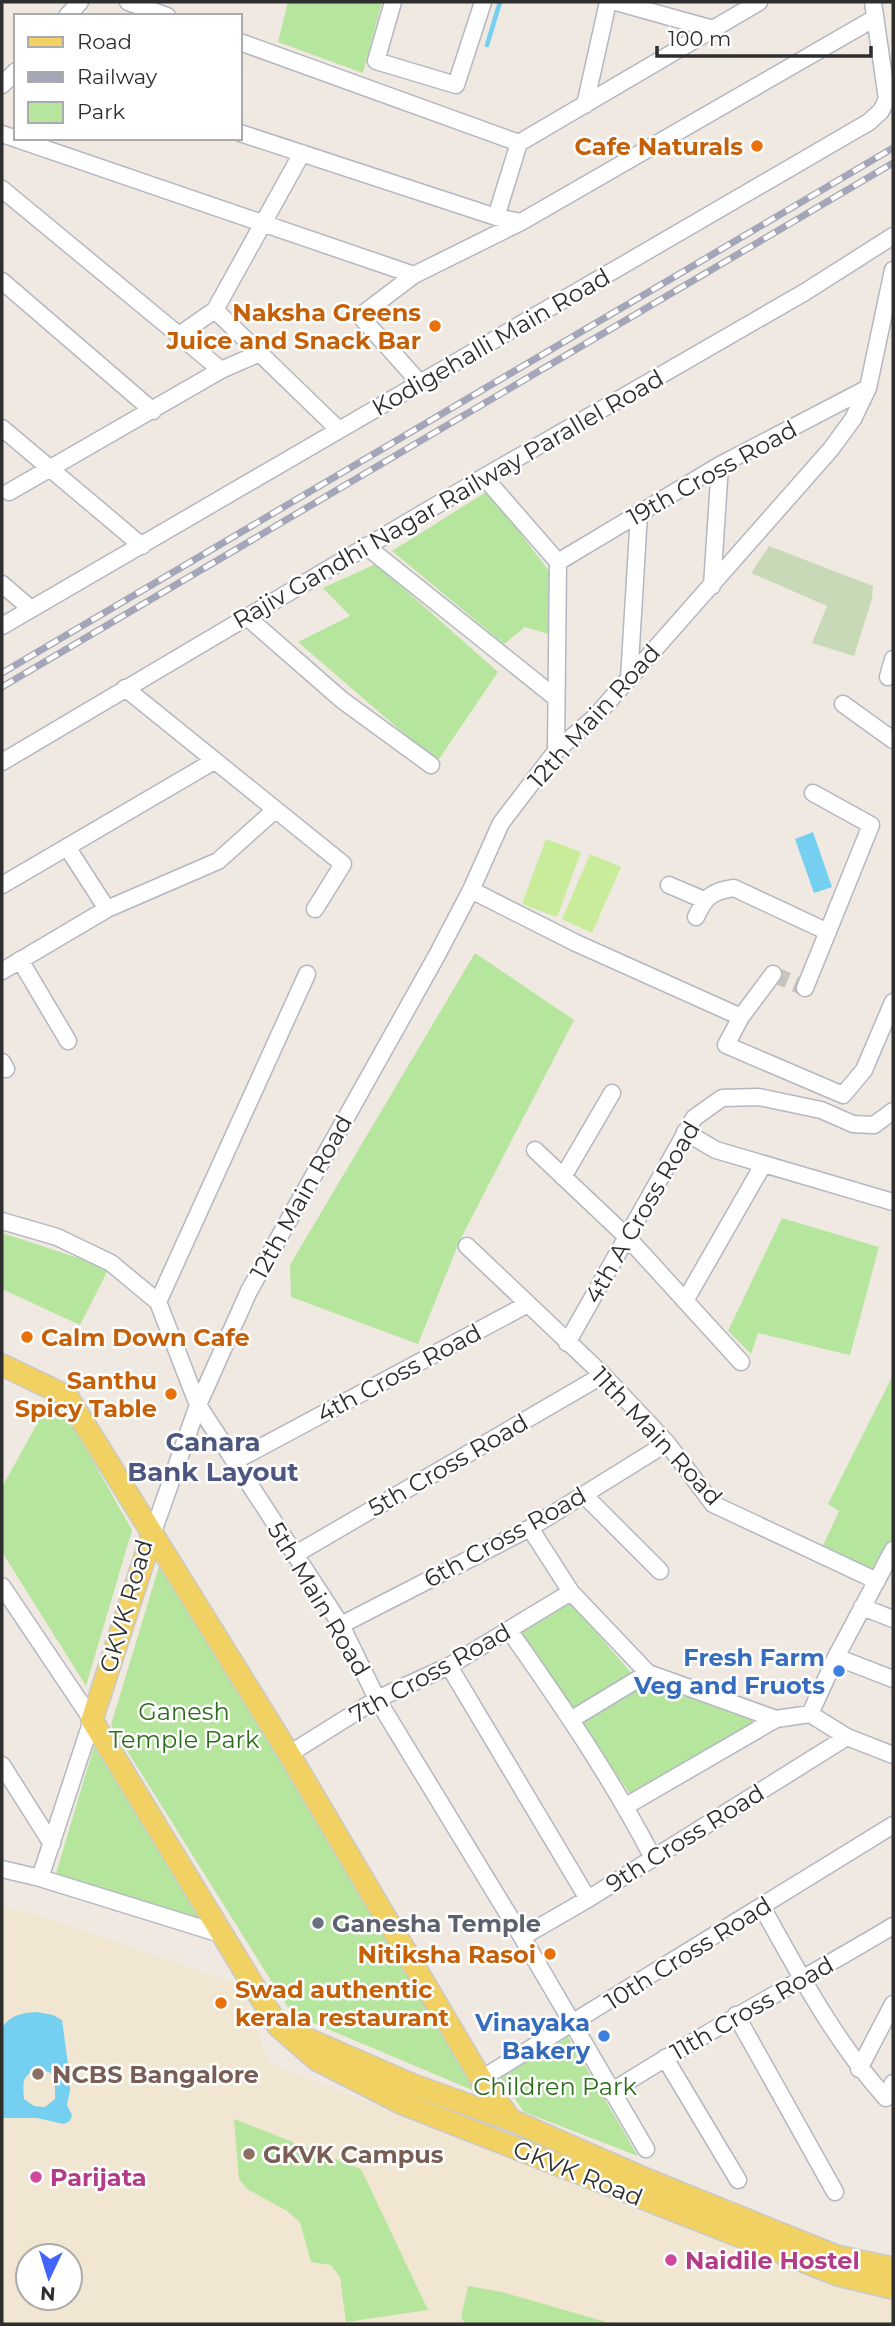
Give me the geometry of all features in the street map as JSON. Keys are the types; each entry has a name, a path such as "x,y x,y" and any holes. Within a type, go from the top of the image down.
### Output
{"main road":[{"name":"GKVK Road","path":"2,1365 67,1396 152,1535 92,1720 278,2026 317,2060 401,2103 838,2275 893,2288"},
{"path":"152,1535 289,1754 481,2079 511,2120"},
{"name":"GKVK Road","path":"278,2026 413,2085 511,2120 648,2180 836,2256 893,2268"},
{"path":"527,2153 536,2131"}],"street":[{"path":"128,2 161,14"},
{"path":"393,2 376,61 456,85 483,2"},
{"path":"585,105 608,2"},
{"path":"616,2 713,29"},
{"path":"496,217 519,143 759,2"},
{"path":"420,383 360,316 414,275 521,222 874,10"},
{"name":"Kodigehalli Main Road","path":"2,626 869,122 881,111 887,99 874,10"},
{"path":"242,43 519,143"},
{"path":"415,105 427,76"},
{"path":"242,134 496,217 521,222"},
{"path":"19,140 414,275"},
{"path":"179,335 215,310 302,153"},
{"path":"2,189 221,370"},
{"name":"Rajiv Gandhi Nagar Railway Parallel Road","path":"2,762 366,546 804,292 893,236"},
{"name":"12th Main Road","path":"152,1535 198,1405 248,1291 471,890 501,823 556,751 595,717 629,679 831,449 853,419 868,388 893,270"},
{"path":"2,281 153,411"},
{"path":"215,310 339,430"},
{"path":"4,492 153,411 221,370 260,353"},
{"name":"19th Cross Road","path":"558,562 720,464 868,388"},
{"path":"2,428 142,546"},
{"path":"712,586 720,464"},
{"path":"484,477 558,562 556,751"},
{"path":"629,679 639,513"},
{"path":"366,546 556,698"},
{"path":"2,584 31,609"},
{"path":"247,617 342,700 431,765"},
{"path":"888,677 893,659"},
{"path":"125,688 343,864 315,909"},
{"path":"843,704 893,740"},
{"path":"2,885 214,761"},
{"path":"805,988 871,825 813,793"},
{"path":"2,971 107,909 218,861 275,810"},
{"path":"67,847 107,909"},
{"path":"669,885 704,900"},
{"path":"696,918 704,900 723,890 734,888 828,932"},
{"path":"471,890 576,943 741,1017"},
{"path":"20,960 68,1041"},
{"path":"2,1221 57,1237 111,1263 158,1302 307,974"},
{"path":"773,974 741,1017 726,1045 843,1096 864,1070 893,1002"},
{"path":"563,1177 612,1093"},
{"name":"4th A Cross Road","path":"567,1343 685,1132 694,1118 722,1098 760,1097 821,1110 853,1124 874,1125 893,1111"},
{"path":"685,1132 716,1150 893,1202"},
{"path":"535,1150 627,1237 741,1362"},
{"path":"685,1301 763,1165"},
{"name":"11th Main Road","path":"467,1247 603,1375 667,1443 713,1504 877,1581"},
{"name":"5th Main Road","path":"158,1302 198,1405 341,1625 377,1699 522,1937 646,2149"},
{"name":"4th Cross Road","path":"234,1461 526,1305"},
{"name":"5th Cross Road","path":"294,1555 603,1375"},
{"name":"6th Cross Road","path":"341,1625 530,1528 667,1443"},
{"path":"584,1495 660,1571"},
{"path":"530,1528 571,1592 648,1673 776,1719"},
{"path":"810,1714 836,1657 893,1553"},
{"path":"2,1586 92,1720 40,1878"},
{"name":"7th Cross Road","path":"289,1754 377,1699 449,1665 571,1592"},
{"path":"862,1607 893,1619"},
{"path":"509,1630 572,1719 626,1806 653,1858"},
{"path":"836,1657 893,1679"},
{"path":"449,1665 587,1899"},
{"path":"572,1719 648,1673"},
{"path":"626,1806 776,1719 810,1714 847,1737 893,1755"},
{"name":"9th Cross Road","path":"522,1937 847,1737"},
{"path":"2,1765 52,1844"},
{"name":"10th Cross Road","path":"481,2079 893,1825"},
{"path":"2,1869 40,1878 223,1935"},
{"path":"762,1907 802,1980 859,2069 886,2098 893,2083"},
{"name":"11th Cross Road","path":"611,2092 736,2015 802,1980 893,1926"},
{"path":"859,2069 893,2004"},
{"path":"736,2015 835,2192"},
{"path":"665,2057 738,2180"}],"shaded area":[{"name":"GKVK Campus","path":"2,1906 39,1915 240,1985 269,2063 823,2283 893,2298 893,2324 2,2324"}],"green space":[{"path":"288,2 382,2 363,73 278,42"},
{"path":"488,491 549,571 548,634 525,627 504,644 392,551"},
{"path":"769,546 873,586 872,599 854,656 812,643 827,606 751,573"},
{"path":"376,564 498,672 437,762 298,642 350,616 323,588"},
{"path":"546,839 581,852 557,917 522,904"},
{"path":"590,854 621,867 592,933 562,919"},
{"path":"475,953 574,1020 460,1240 418,1344 291,1297 290,1265"},
{"path":"782,1218 879,1247 850,1355 758,1333 751,1354 728,1331"},
{"path":"2,1233 109,1268 80,1325 2,1289"},
{"path":"893,1375 893,1537 877,1571 821,1550 839,1511 828,1504"},
{"path":"62,1406 132,1530 86,1686 2,1552 2,1487 46,1408"},
{"name":"Ganesh Temple Park","path":"160,1563 484,2095 292,2014 111,1725"},
{"path":"568,1600 633,1675 756,1720 630,1794 518,1632"},
{"path":"95,1743 202,1915 200,1925 55,1877"},
{"name":"Children Park","path":"568,2037 638,2156 524,2112 500,2077"},
{"path":"234,2119 361,2169 428,2310 346,2322 340,2277 331,2265 311,2262 300,2222 287,2211 247,2189 239,2179"},
{"path":"468,2286 502,2292 613,2324 466,2324 461,2318"}],"water":[{"path":"813,832 832,887 814,893 795,839"},
{"path":"37,2012 62,2020 69,2071 70,2090 67,2105 72,2115 70,2121 64,2124 37,2118 2,2118 2,2028 13,2017","holes":["38,2069 55,2077 55,2099 45,2107 34,2106 24,2099 24,2080 28,2074"]}],"waterway":[{"path":"487,45 500,2"}],"tunnel":[{"path":"773,974 805,988"}],"railway":[{"path":"2,673 893,148"},
{"path":"2,687 893,163"}],"place":[{"name":"Cafe Naturals","path":"757,146"},
{"name":"Naksha Greens Juice and Snack Bar","path":"435,326"},
{"name":"Calm Down Cafe","path":"27,1337"},
{"name":"Santhu Spicy Table","path":"171,1394"},
{"name":"Fresh Farm Veg and Fruots","path":"839,1671"},
{"name":"Ganesha Temple","path":"318,1923"},
{"name":"Nitiksha Rasoi","path":"550,1954"},
{"name":"Swad authentic kerala restaurant","path":"221,2003"},
{"name":"Vinayaka Bakery","path":"604,2036"},
{"name":"NCBS Bangalore","path":"38,2074"},
{"name":"GKVK Campus","path":"249,2154"},
{"name":"Parijata","path":"36,2177"},
{"name":"Naidile Hostel","path":"671,2260"}],"district":[{"name":"Canara Bank Layout","path":"213,1457"}]}
